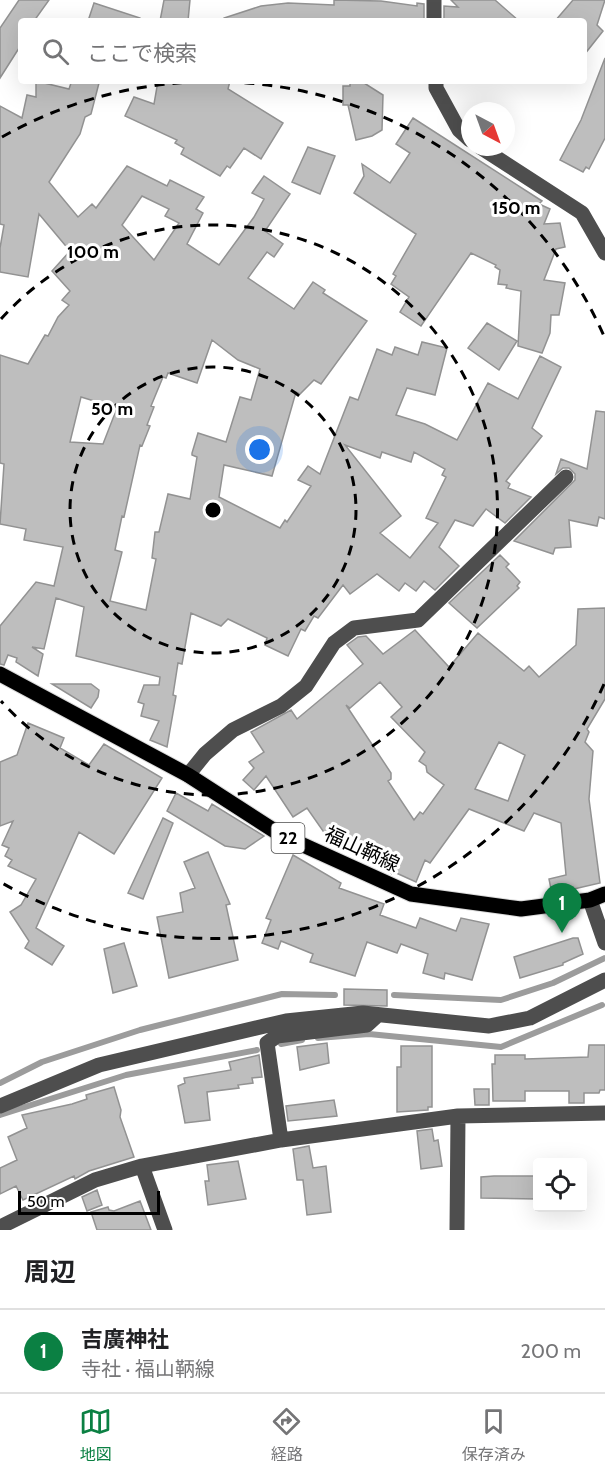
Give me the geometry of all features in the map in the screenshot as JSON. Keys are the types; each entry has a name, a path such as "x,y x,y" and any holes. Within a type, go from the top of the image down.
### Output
{"main road":[{"name":"福山鞆線","path":"0,674 188,775 281,835 411,894 521,909 590,900 605,894"}],"street":[{"path":"434,0 434,18"},
{"path":"436,84 436,88 461,132"},
{"path":"494,156 582,213 605,253"},
{"path":"188,775 206,754 233,730 281,706 306,686 334,643 354,628 418,620 566,477"},
{"path":"590,900 605,943"},
{"path":"0,1106 42,1087 111,1062 286,1021 363,1013 489,1026 530,1018 605,980"},
{"path":"281,1140 267,1043 277,1036 367,1024 378,1015"},
{"path":"0,1227 95,1180 142,1166 281,1140 458,1116 605,1113"},
{"path":"457,1230 458,1116"},
{"path":"142,1166 165,1230"}],"building":[{"path":"19,0 49,0 36,18 18,18 18,50 0,78 0,28"},
{"path":"164,0 190,0 188,18 161,18"},
{"path":"334,0 381,1 417,6 417,3 424,4 424,18 224,18 261,6 288,3 334,5"},
{"path":"451,0 495,0 516,18 444,18 444,6 458,7"},
{"path":"573,0 605,0 597,25 603,31 587,51 587,18 558,18"},
{"path":"94,3 140,18 89,18"},
{"path":"605,58 605,138 589,169 586,167 583,172 560,160 581,120"},
{"path":"36,84 48,84 69,89 71,84 99,84 91,114 85,117 80,134 49,182 78,217 92,204 96,208 127,166 167,186 170,180 204,197 196,209 203,213 187,244 219,265 254,217 264,199 252,193 264,176 290,194 265,231 283,244 274,257 267,252 248,278 294,309 313,282 325,290 323,293 367,321 321,384 314,380 300,394 296,392 272,476 224,465 219,497 280,528 285,520 287,522 311,486 298,480 308,466 320,474 350,397 358,400 377,349 392,355 395,347 418,355 422,342 447,348 435,395 407,388 396,415 425,424 457,440 488,383 518,399 540,356 561,367 532,428 542,436 506,481 510,484 508,488 531,497 505,523 486,509 473,526 455,520 439,547 459,566 435,590 424,581 416,591 405,583 399,591 377,574 350,594 343,585 318,618 314,616 305,631 301,629 288,656 265,645 267,638 228,619 221,626 191,613 182,664 178,663 173,695 176,696 167,747 150,740 159,721 141,716 144,704 138,702 144,685 159,685 160,677 76,656 84,607 56,598 44,649 32,647 43,654 38,676 16,662 17,658 8,655 4,665 0,664 0,626 36,582 54,586 63,547 24,540 26,529 0,524 4,464 0,463 0,355 28,364 45,335 48,336 58,317 69,305 62,300 70,291 52,271 70,251 39,214 28,277 0,272 0,248 4,225 0,224 0,106 22,118 27,95 36,97","holes":["142,196 169,209 165,216 179,223 154,260 122,225","212,340 238,360 260,369 251,400 240,397 226,442 198,433 192,453 197,457 190,499 168,494 159,532 155,532 152,558 156,559 146,610 110,601 122,552 115,550 122,516 124,517 140,445 142,446 150,426 147,425 154,407 151,406 163,377 166,378 168,373 197,383","81,397 117,408 103,444 70,442","345,445 380,458 382,452 411,462 414,452 445,469 442,475 446,477 426,518 438,523 410,558 380,533 401,516"]},
{"path":"157,84 229,84 228,89 283,123 261,159 244,148 230,168 227,166 220,176 181,154 184,148 175,143 177,140 125,116 134,97 154,104"},
{"path":"350,84 366,84 383,95 382,130 372,136 356,140 348,105 343,105 343,86 350,86"},
{"path":"413,118 461,149 461,156 472,156 542,201 539,204 550,209 544,224 560,223 565,247 556,249 544,280 565,283 559,315 551,315 550,333 542,353 518,346 521,291 498,284 500,270 495,267 496,265 471,253 421,326 400,312 409,297 391,284 396,276 393,274 416,234 354,193 364,176 362,164 390,183 410,153 396,144"},
{"path":"308,147 335,156 320,194 292,182"},
{"path":"487,323 517,341 499,370 468,348"},
{"path":"596,411 605,412 605,519 599,517 597,526 569,520 571,547 555,548 553,554 514,541 575,480 575,474 569,468 563,468 556,474 561,459 587,469"},
{"path":"500,555 509,564 506,567 520,582 517,586 519,588 477,628 449,603"},
{"path":"605,608 605,699 587,729 589,732 585,742 593,751 589,799 600,883 552,894 549,879 566,875 561,823 534,813 524,831 469,809 430,863 425,860 416,882 394,872 392,874 376,858 374,860 370,855 367,857 344,831 330,841 307,808 293,817 266,776 254,790 243,780 254,768 249,762 264,752 251,732 291,710 297,719 363,664 347,645 358,637 366,636 383,654 415,630 449,667 478,633 524,671 529,666 539,677 576,645 578,609","holes":["380,682 402,707 391,717 425,752 419,761 426,766 427,772 444,785 423,814 420,812 414,820 388,781 391,779 391,773 346,705 350,708","499,742 525,755 508,801 475,789"]},
{"path":"52,684 91,684 99,690 98,697 91,708"},
{"path":"28,723 64,738 60,748 89,765 104,744 162,778 114,854 79,832 36,928 64,946 52,965 25,948 29,941 10,912 21,905 36,879 8,866 12,860 5,856 9,848 2,845 13,821 0,826 0,762 17,755"},
{"path":"176,793 208,811 212,804 264,836 245,849 225,846 167,811"},
{"path":"163,818 173,823 143,899 128,893"},
{"path":"208,852 230,904 226,905 238,960 169,978 157,917 183,912 180,893 195,888 184,862"},
{"path":"293,855 341,883 339,888 384,904 380,915 416,928 420,918 456,931 461,918 489,924 472,980 445,973 444,979 423,973 428,954 401,944 397,953 367,942 355,976 310,962 313,954 281,941 278,949 262,943 271,920 266,918"},
{"path":"578,938 583,954 563,965 520,978 514,957"},
{"path":"124,943 137,986 113,993 104,949"},
{"path":"344,989 387,990 387,1006 344,1005"},
{"path":"327,1043 329,1063 300,1070 297,1047"},
{"path":"589,1045 605,1045 605,1090 600,1090 599,1093 584,1093 584,1103 569,1103 569,1091 525,1091 525,1101 493,1101 492,1064 495,1064 495,1055 525,1055 525,1059 588,1057"},
{"path":"401,1046 432,1046 432,1107 428,1107 428,1110 397,1112 397,1067 401,1067"},
{"path":"259,1055 262,1077 252,1078 253,1083 238,1085 239,1088 207,1092 210,1120 185,1123 178,1086 185,1083 184,1078 231,1070 229,1062"},
{"path":"114,1087 121,1110 120,1117 134,1157 89,1171 75,1179 74,1176 23,1200 16,1186 0,1194 0,1168 17,1160 8,1137 27,1128 22,1115 72,1104 87,1099 86,1095"},
{"path":"474,1089 489,1089 489,1105 475,1105"},
{"path":"334,1100 337,1116 288,1121 286,1106"},
{"path":"432,1129 434,1141 438,1140 442,1166 421,1169 417,1131"},
{"path":"309,1146 313,1168 326,1166 331,1212 307,1215 303,1180 297,1180 293,1149"},
{"path":"238,1161 246,1199 208,1205 205,1181 209,1181 207,1165"},
{"path":"533,1176 533,1199 481,1198 481,1177"},
{"path":"97,1190 102,1205 87,1211 82,1197"},
{"path":"140,1201 151,1230 97,1230 91,1212 108,1207 109,1210 114,1211"}],"waterway":[{"path":"394,995 501,1000 553,983 605,958"},
{"path":"0,1083 42,1062 140,1030 282,994 335,995"},
{"path":"318,1038 369,1034 501,1047 602,1005"},
{"path":"281,1044 302,1040"},
{"path":"0,1115 126,1075 257,1050"}],"place":[{"name":"吉廣神社","path":"562,933"}]}
